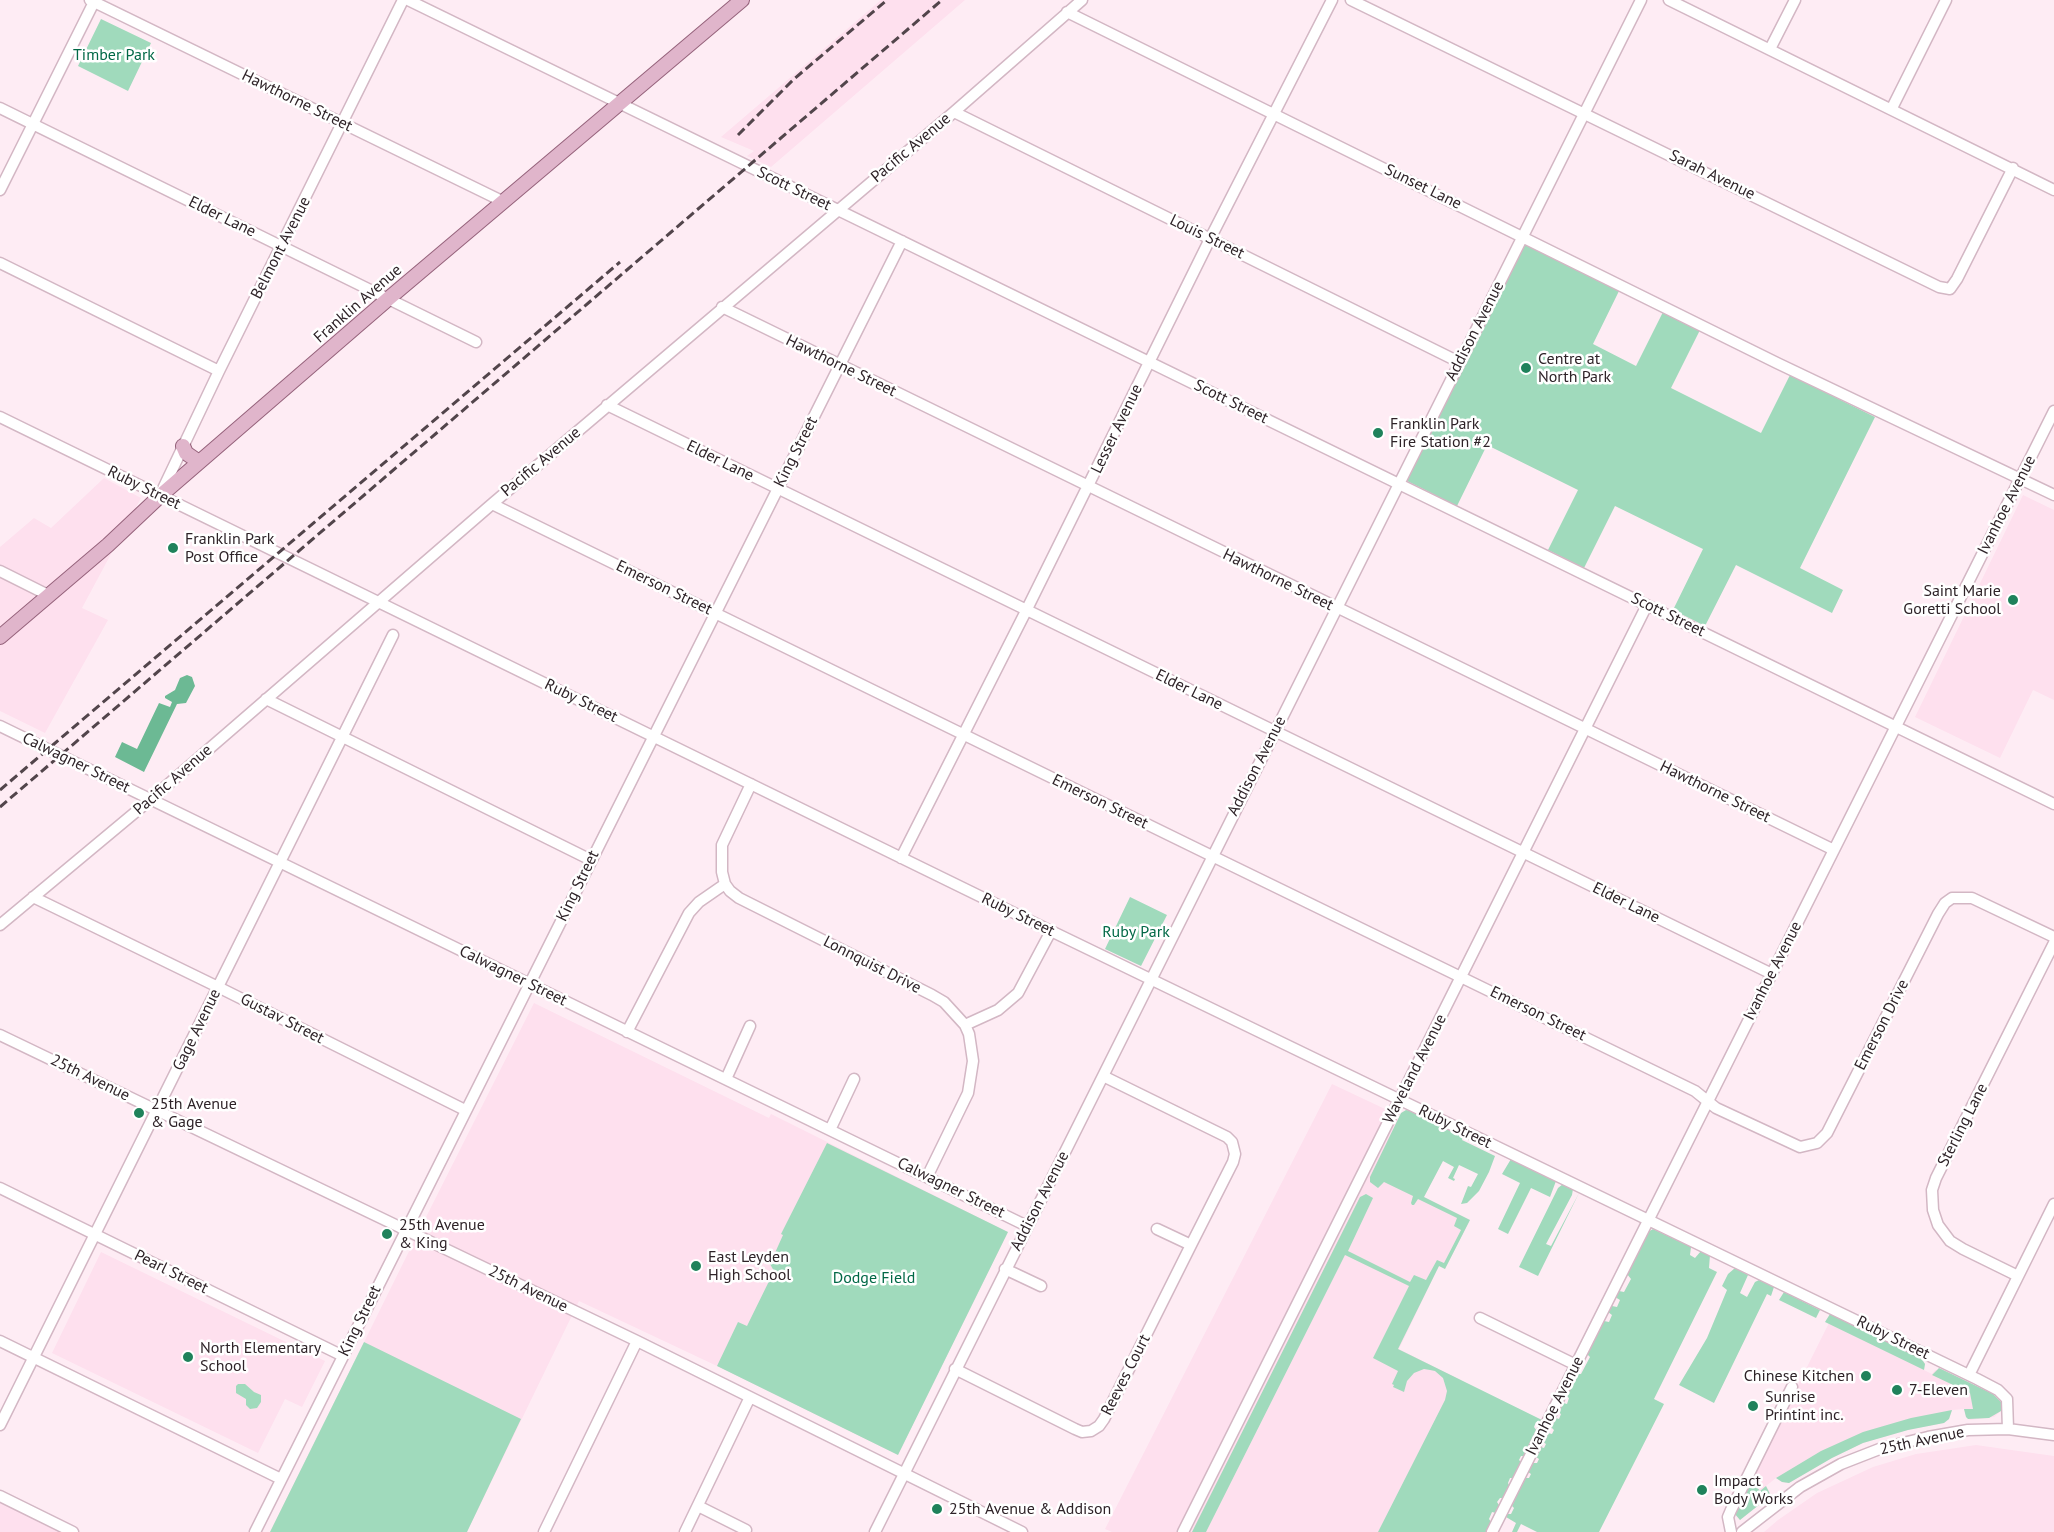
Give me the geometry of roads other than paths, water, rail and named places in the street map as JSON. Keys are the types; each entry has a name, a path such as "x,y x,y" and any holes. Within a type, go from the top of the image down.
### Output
{"main road":[{"name":"Franklin Avenue","path":"0,637 108,545 160,496 734,2"},
{"path":"183,446 186,453 200,462"}],"street":[{"name":"Belmont Avenue","path":"160,496 219,370 403,0"},
{"name":"Scott Street","path":"408,0 2054,804"},
{"name":"Pacific Avenue","path":"0,925 150,800 607,405 954,112 1082,0"},
{"name":"Lesser Avenue","path":"901,858 1332,0"},
{"name":"Sarah Avenue","path":"1351,0 1939,287 1950,289 2013,168"},
{"name":"Addison Avenue","path":"875,1532 1641,0"},
{"path":"1669,0 2054,189"},
{"path":"1770,49 1795,0"},
{"path":"1892,108 1946,0"},
{"name":"Hawthorne Street","path":"93,1 504,202"},
{"path":"0,190 93,1"},
{"name":"Sunset Lane","path":"1067,12 1777,363 2054,495"},
{"name":"Elder Lane","path":"0,108 476,342"},
{"name":"Louis Street","path":"954,112 1459,362"},
{"name":"King Street","path":"255,1532 902,241"},
{"path":"0,263 219,370"},
{"name":"Hawthorne Street","path":"722,308 1834,850"},
{"name":"Elder Lane","path":"607,405 1772,974"},
{"name":"Ivanhoe Avenue","path":"1492,1532 2054,411"},
{"name":"Ruby Street","path":"0,417 1051,931 1969,1375 2004,1394 2009,1405 2008,1429"},
{"name":"Emerson Street","path":"492,504 1695,1090 1708,1101"},
{"path":"0,572 48,595"},
{"name":"Waveland Avenue","path":"1183,1532 1647,605"},
{"name":"Gage Avenue","path":"0,1425 393,635"},
{"path":"266,699 591,860"},
{"name":"Calwagner Street","path":"0,726 1027,1226"},
{"path":"627,1032 689,913 699,902 725,884 721,857 723,845 751,784"},
{"name":"Lonnquist Drive","path":"725,884 739,898 944,1002 964,1025 969,1034 973,1061 968,1093 927,1177"},
{"name":"Gustav Street","path":"33,897 465,1110"},
{"name":"Emerson Drive","path":"1708,1101 1716,1108 1800,1147 1817,1143 1827,1133 1945,903 1952,898 1971,898 2054,937"},
{"path":"964,1025 998,1010 1018,993 1051,931"},
{"name":"Sterling Lane","path":"2018,1276 1958,1246 1944,1234 1935,1216 1932,1190 2054,944"},
{"path":"726,1079 750,1026"},
{"name":"25th Avenue","path":"0,1035 637,1341 903,1473 1003,1528 1022,1532"},
{"name":"Reeves Court","path":"955,1369 1082,1432 1091,1431 1104,1419 1235,1154 1232,1142 1227,1137 1103,1076"},
{"path":"830,1130 854,1079"},
{"name":"Pearl Street","path":"0,1188 343,1356"},
{"path":"1969,1375 2054,1204"},
{"path":"1157,1229 1191,1245"},
{"path":"1005,1269 1041,1286"},
{"path":"1480,1318 1576,1365"},
{"path":"0,1341 281,1479"},
{"path":"544,1532 637,1341"},
{"path":"1731,1532 1728,1517 1792,1387"},
{"path":"686,1532 750,1397"},
{"name":"25th Avenue","path":"1742,1532 1800,1487 1860,1456 1906,1441 1941,1434 1989,1429 2054,1435"},
{"path":"0,1496 73,1532"},
{"path":"698,1506 746,1530"}],"railway":[{"path":"738,135 794,79 887,0"},
{"path":"0,807 942,0"},
{"path":"0,790 620,262"}],"place":[{"name":"Centre at North Park","path":"1526,368"},
{"name":"Franklin Park Fire Station #2","path":"1378,433"},
{"name":"Franklin Park Post Office","path":"173,548"},
{"name":"Saint Marie Goretti School","path":"2013,600"},
{"name":"25th Avenue & Gage","path":"139,1113"},
{"name":"25th Avenue & King","path":"387,1234"},
{"name":"East Leyden High School","path":"696,1266"},
{"name":"North Elementary School","path":"188,1357"},
{"name":"Chinese Kitchen","path":"1866,1376"},
{"name":"7-Eleven","path":"1897,1390"},
{"name":"Sunrise Printint inc.","path":"1753,1406"},
{"name":"Impact Body Works","path":"1702,1490"},
{"name":"25th Avenue & Addison","path":"937,1509"}],"park label":[{"name":"Timber Park","path":"114,55"},
{"name":"Ruby Park","path":"1136,932"},
{"name":"Dodge Field","path":"874,1278"}]}
